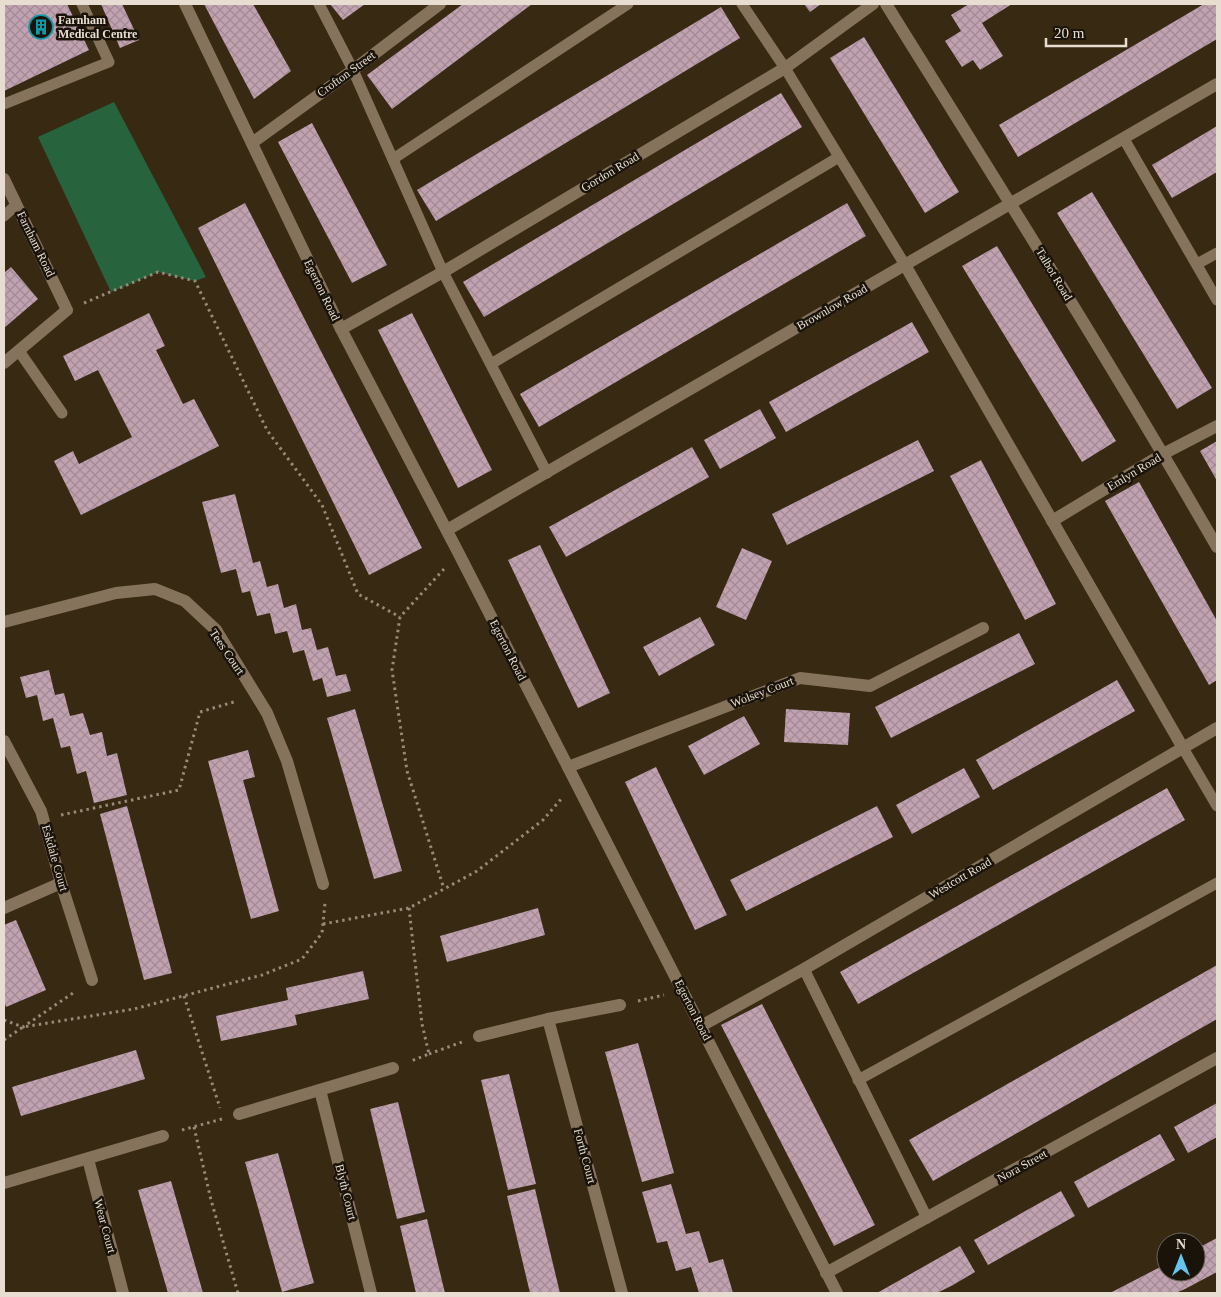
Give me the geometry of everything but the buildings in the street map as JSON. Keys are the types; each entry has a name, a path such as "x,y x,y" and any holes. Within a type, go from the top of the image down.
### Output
{"street":[{"name":"Egerton Road","path":"185,4 341,329 447,530 837,1293"},
{"name":"Crofton Street","path":"252,143 440,4"},
{"name":"Gordon Road","path":"341,329 443,272 786,68 873,4"},
{"name":"Talbot Road","path":"886,4 1011,204 1163,454 1217,547"},
{"name":"Brownlow Road","path":"447,530 1217,84"},
{"name":"Farnham Road","path":"4,179 68,310"},
{"path":"905,265 1183,748"},
{"path":"4,363 68,310"},
{"name":"Emlyn Road","path":"1052,522 1163,454 1217,426"},
{"name":"Tees Court","path":"4,622 116,593 155,589 185,601 216,630 267,714 287,762 324,884"},
{"name":"Wolsey Court","path":"568,767 800,678 870,686 983,628"},
{"name":"Westcott Road","path":"701,1026 804,969 1217,728"},
{"name":"Eskdale Court","path":"4,741 41,811 61,883 92,980"},
{"path":"4,908 61,883"},
{"path":"479,1036 548,1019 620,1005"},
{"name":"Forth Court","path":"548,1019 622,1293"},
{"name":"Nora Street","path":"826,1273 1217,1058"},
{"path":"239,1114 393,1068"},
{"name":"Blyth Court","path":"320,1090 371,1293"},
{"path":"4,1183 164,1136"},
{"name":"Wear Court","path":"88,1158 123,1293"}],"lane":[{"path":"4,104 108,62 82,4"},
{"path":"319,4 353,70 443,272 547,472"},
{"path":"393,159 628,4"},
{"path":"742,4 786,68 905,265"},
{"path":"1124,139 1217,300"},
{"path":"491,364 839,157"},
{"path":"4,216 16,205"},
{"path":"1197,264 1217,253"},
{"path":"19,350 62,413"},
{"path":"1183,748 1217,806"},
{"path":"858,1080 1217,883"},
{"path":"804,969 927,1218"}],"path":[{"path":"68,310 158,272 195,281 267,430 322,505 358,594 400,618"},
{"path":"444,889 407,771 392,670 400,618 458,552"},
{"path":"43,818 180,790 200,712 256,696"},
{"path":"324,924 409,908 477,871 543,820 576,783"},
{"path":"4,1020 23,1027 134,1009 262,975 302,959 322,933 326,907 324,884"},
{"path":"409,908 422,1024 429,1054"},
{"path":"4,1040 92,980"},
{"path":"620,1005 683,991"},
{"path":"184,996 224,1118"},
{"path":"393,1068 479,1036"},
{"path":"164,1136 239,1114"},
{"path":"194,1127 238,1293"}],"green space":[{"path":"114,102 206,277 195,281 158,272 111,292 38,137"}],"place":[{"name":"Farnham Medical Centre","path":"41,27"}]}
